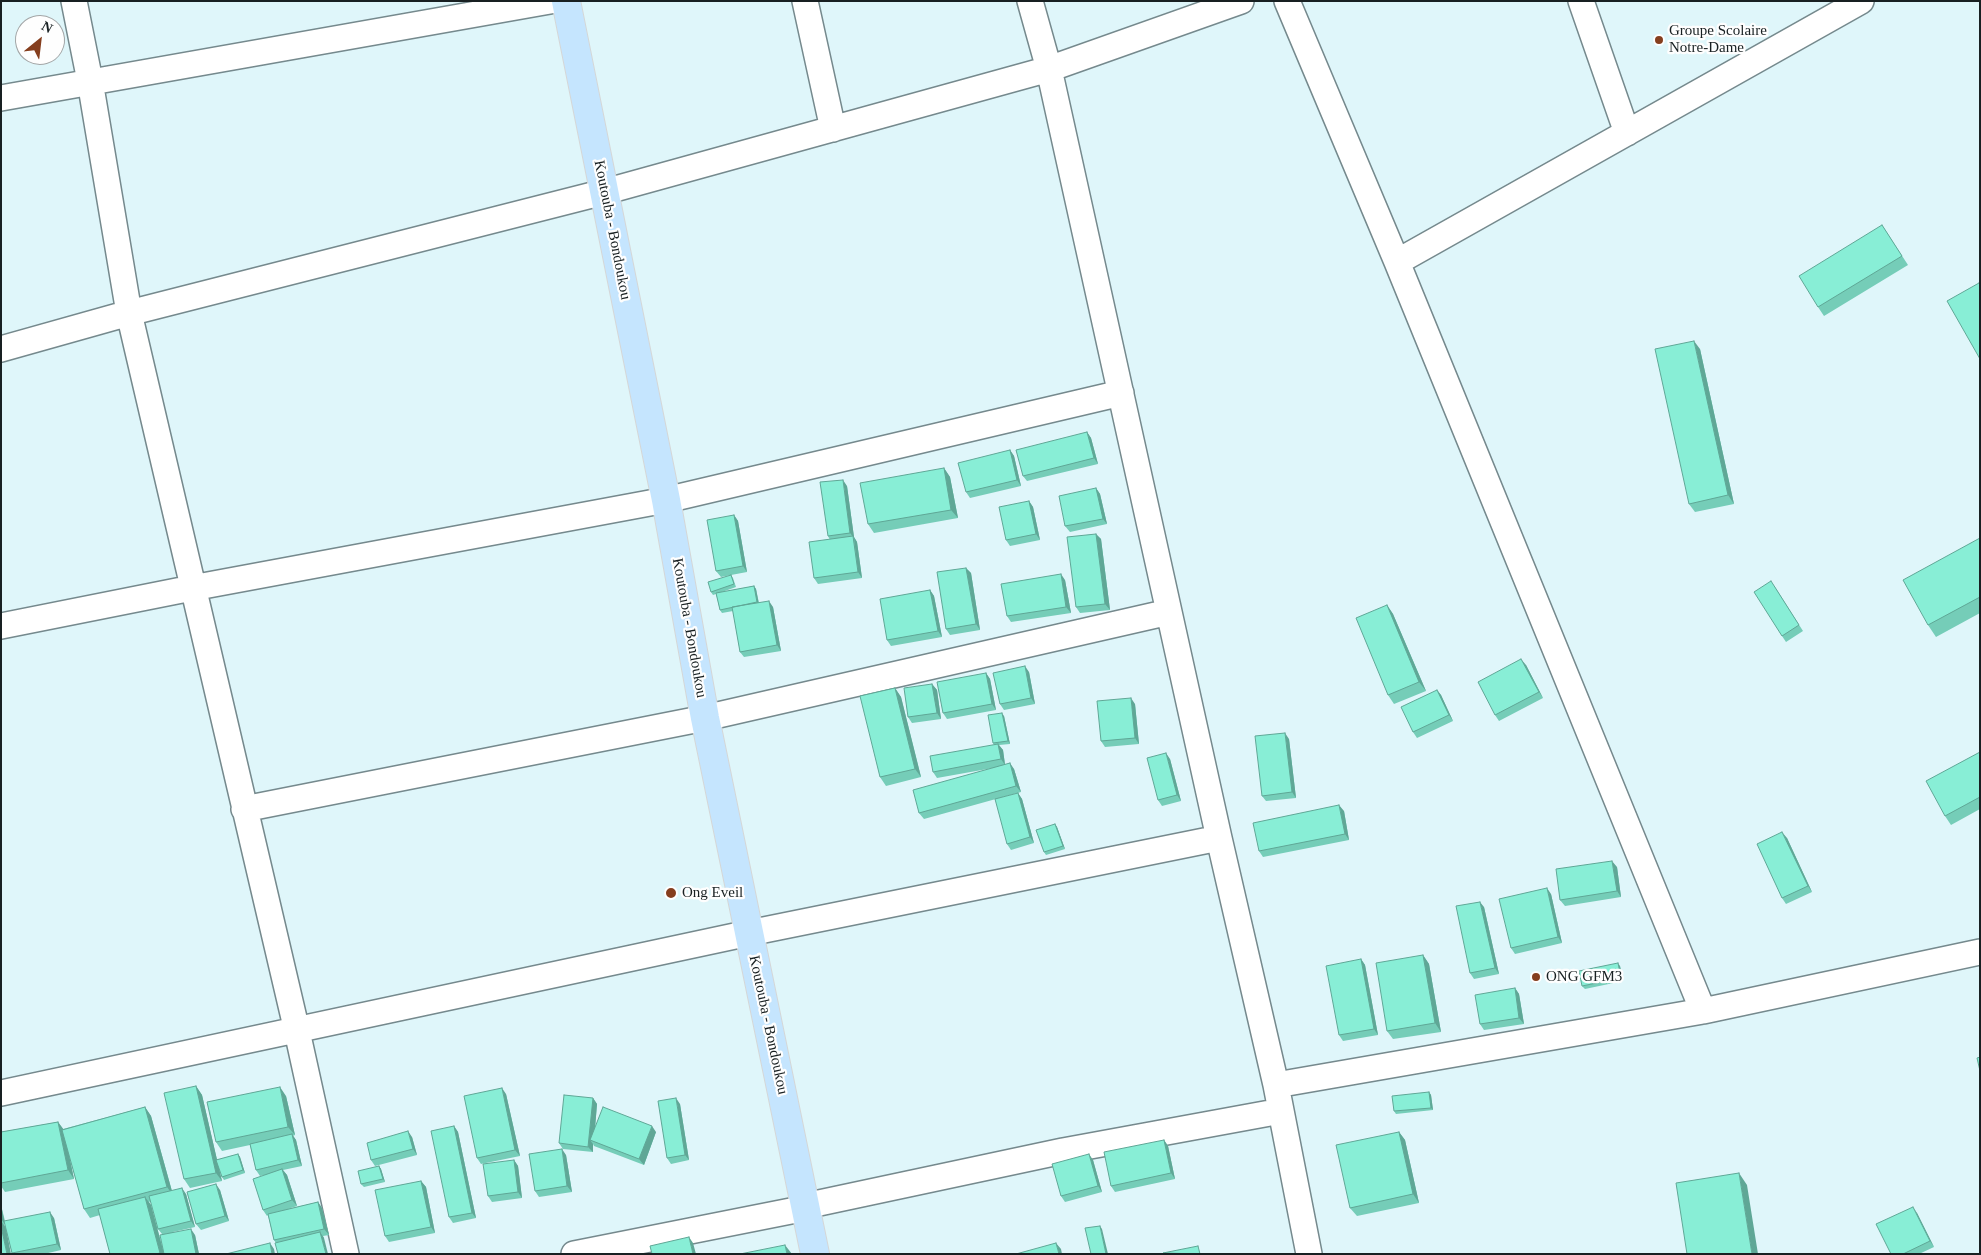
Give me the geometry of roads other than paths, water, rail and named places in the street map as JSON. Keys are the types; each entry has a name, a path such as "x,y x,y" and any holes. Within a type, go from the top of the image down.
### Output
{"main road":[{"name":"Koutouba - Bondoukou","path":"566,1 666,500 705,718 815,1254"}],"street":[{"path":"74,1 90,81 129,313 297,1030 346,1254"},
{"path":"1,98 550,1"},
{"path":"805,1 832,129"},
{"path":"1030,1 1049,69 1219,838 1276,1085 1309,1254"},
{"path":"1,349 129,313 604,192 1049,69 1241,1"},
{"path":"1287,1 1397,262 1703,1012"},
{"path":"1581,1 1627,133"},
{"path":"1397,262 1861,1"},
{"path":"1,626 192,588 666,500 1121,393"},
{"path":"244,809 705,718 1169,612"},
{"path":"1,1093 750,933 1219,838"},
{"path":"1276,1085 1703,1012 1980,952"},
{"path":"574,1254 805,1207 1063,1151 1281,1111"}],"place":[{"name":"Groupe Scolaire Notre-Dame","path":"1659,40"},
{"name":"Ong Eveil","path":"671,893"},
{"name":"ONG GFM3","path":"1536,977"}]}
